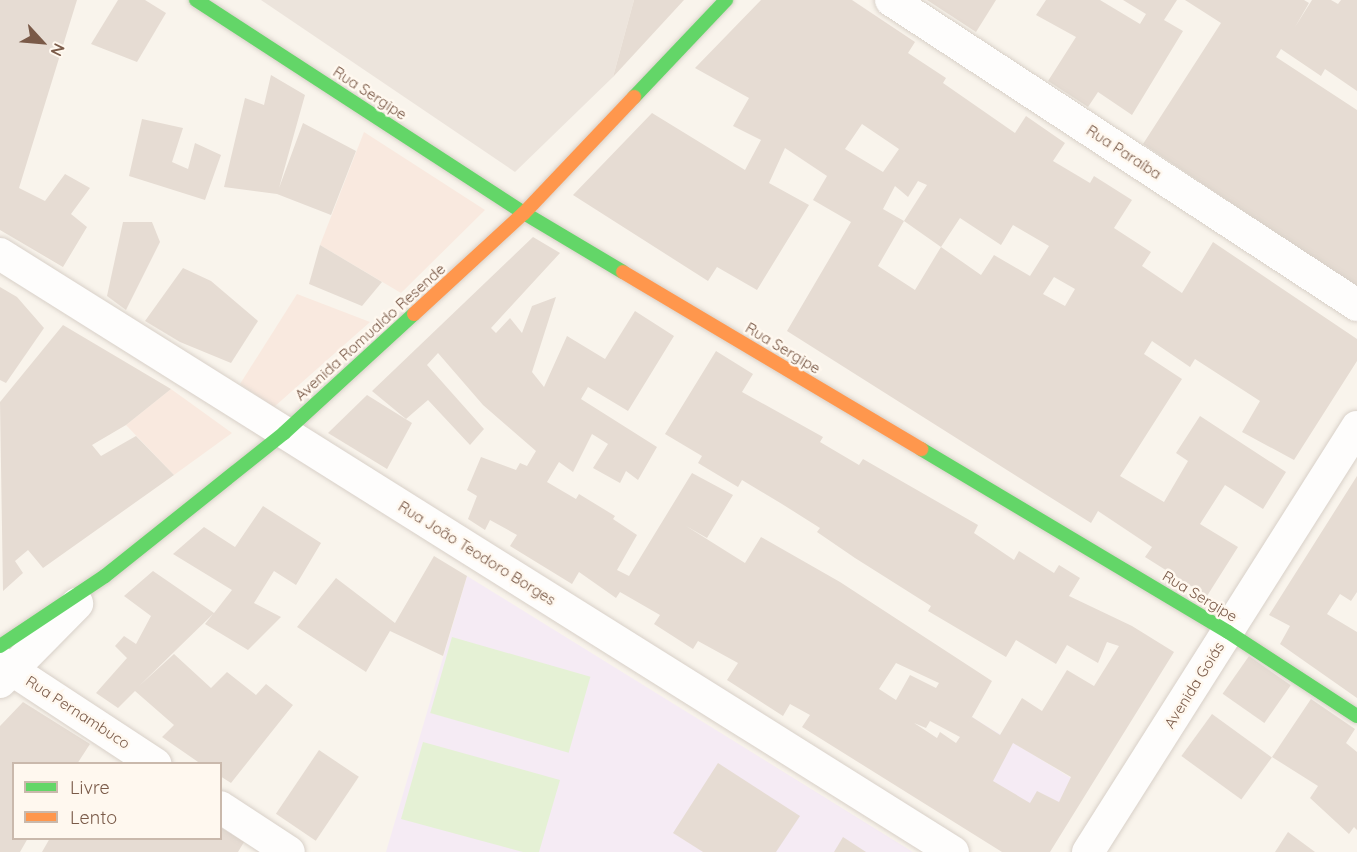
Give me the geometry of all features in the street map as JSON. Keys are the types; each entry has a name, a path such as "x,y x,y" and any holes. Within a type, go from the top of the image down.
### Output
{"street":[{"name":"Rua Sergipe","path":"196,0 524,213 1228,632 1357,716"},
{"name":"Avenida Romualdo Resende","path":"105,576 284,433 524,213 726,0"},
{"name":"Rua Paraíba","path":"891,0 1357,305"},
{"name":"Rua João Teodoro Borges","path":"0,254 953,852"},
{"name":"Avenida Goiás","path":"1088,852 1357,427"},
{"path":"3,665 105,576"},
{"name":"Rua Pernambuco","path":"3,665 152,762"},
{"path":"222,808 289,852"}],"shaded area":[{"path":"261,0 634,0 613,77 515,172"},
{"path":"364,132 485,210 401,293 320,245"},
{"path":"297,294 370,322 274,407 240,384"},
{"path":"171,389 232,433 174,475 126,425"},
{"path":"467,576 913,852 386,852"},
{"path":"972,717 1071,778 1050,852 922,801"}],"green space":[{"path":"452,637 590,677 569,753 430,713"},
{"path":"423,742 560,780 539,852 523,852 401,819"}],"building":[{"path":"0,0 77,0 19,188 45,201 65,174 90,188 71,214 87,227 63,267 0,230"},
{"path":"118,0 145,0 166,13 137,62 91,44"},
{"path":"634,0 684,0 613,77"},
{"path":"761,0 852,0 915,42 908,53 946,78 943,83 1015,133 1026,116 1065,143 1053,161 1090,183 1094,176 1132,200 1114,228 1151,252 1142,266 1182,293 1213,242 1357,339 1357,361 1294,460 1242,432 1260,401 1195,359 1190,367 1152,341 1144,354 1182,379 1120,476 1164,502 1188,461 1176,453 1200,416 1286,472 1263,509 1225,485 1200,524 1238,547 1207,596 1145,557 1152,547 1098,511 1091,523 787,331 851,222 813,200 827,176 785,148 769,183 809,205 757,290 717,267 708,281 573,195 652,113 745,170 761,140 733,126 749,98 695,68","holes":["862,124 899,149 883,172 845,149","918,181 927,185 904,221 883,209 895,186 908,197","960,218 1001,245 1013,225 1049,246 1030,276 994,255 981,275 941,247","904,221 941,247 915,290 878,266","1054,277 1075,289 1065,306 1043,294"]},
{"path":"927,0 996,0 976,32"},
{"path":"1046,0 1100,0 1140,24 1146,14 1123,0 1177,0 1164,20 1183,31 1132,115 1098,92 1088,107 1048,81 1076,37 1036,15"},
{"path":"1185,0 1304,0 1309,3 1295,27 1312,0 1331,0 1338,4 1341,0 1357,0 1357,91 1325,69 1321,76 1281,49 1276,57 1357,110 1357,287 1143,144 1221,23"},
{"path":"271,75 305,95 279,188 303,123 356,151 331,215 277,194 224,187 245,98 264,105"},
{"path":"142,119 183,128 172,162 188,169 195,143 221,155 205,200 129,176"},
{"path":"123,222 152,222 160,242 126,310 107,296"},
{"path":"533,237 560,253 491,328 496,333 510,318 522,333 532,306 556,297 532,372 544,387 567,336 605,359 635,311 674,336 628,411 588,387 581,399 657,447 638,480 626,471 620,483 593,468 608,444 592,434 573,472 559,462 547,482 576,499 579,494 615,516 613,519 637,535 617,570 629,576 692,473 733,495 707,538 686,526 745,563 761,537 840,582 992,681 968,724 972,717 1000,735 1022,698 1042,711 1067,670 1094,686 1119,646 1107,642 1098,663 1067,645 1056,664 1016,640 1006,657 928,611 931,606 817,532 820,528 782,504 742,480 738,487 698,463 702,456 665,434 716,351 753,374 742,392 823,437 820,442 859,465 863,459 978,525 974,533 1014,560 1019,551 1054,573 1059,565 1080,578 1069,596 1132,626 1174,652 1050,852 1002,852 802,727 810,715 790,704 783,716 727,680 738,663 698,641 693,649 654,624 660,615 620,592 616,598 579,572 572,584 510,546 517,535 490,520 485,530 468,519 477,496 467,490 481,457 516,470 520,463 527,466 536,451 483,405 438,353 427,365 484,429 470,445 428,400 406,419 372,391","holes":["896,663 939,683 936,688 910,675 896,700 879,689","930,721 960,737 956,743 940,732 937,738 914,723 926,728","1013,743 1071,777 1059,802 1037,791 1030,803 993,781"]},
{"path":"320,245 382,282 362,306 309,284"},
{"path":"183,268 211,281 258,321 231,363 180,342 145,321"},
{"path":"0,287 17,297 44,328 6,383 0,380"},
{"path":"63,325 171,389 126,425 92,445 101,456 136,436 174,475 43,568 28,550 15,561 23,573 3,591 0,402"},
{"path":"367,395 412,423 387,469 328,433"},
{"path":"1357,476 1357,592 1351,601 1340,594 1327,614 1357,632 1357,698 1280,644 1290,626 1269,615"},
{"path":"263,506 321,543 296,585 274,571 254,603 281,617 248,650 205,624 213,614 139,686 174,654 211,688 227,672 256,695 266,684 293,705 231,783 222,777 222,762 198,762 162,737 174,725 135,691 118,708 96,693 127,658 115,646 124,636 136,644 151,616 124,596 153,571 214,613 232,590 173,554 204,527 235,547"},
{"path":"434,556 467,576 443,656 390,631 366,672 297,627 336,578 395,623"},
{"path":"1249,656 1291,685 1264,723 1223,694"},
{"path":"1311,699 1355,729 1346,743 1357,752 1357,830 1354,827 1349,834 1310,798 1318,786 1272,757"},
{"path":"23,702 90,744 78,762 12,762 12,840 27,840 20,852 0,852 0,726"},
{"path":"1212,714 1272,757 1241,800 1181,756"},
{"path":"319,750 359,777 316,841 276,814"},
{"path":"718,763 800,816 776,852 703,852 673,833"},
{"path":"222,828 244,842 238,852 42,852 49,840 222,840"},
{"path":"1288,832 1315,852 1275,852"},
{"path":"843,837 866,852 834,852"}],"traffic: fast":[{"path":"196,0 524,213 623,272"},
{"path":"634,97 726,0"},
{"path":"0,646 105,576 284,433 414,314"},
{"path":"921,449 1228,632 1357,716"}],"traffic: slow":[{"path":"414,314 524,213 634,97"},
{"path":"623,272 921,449"}]}
